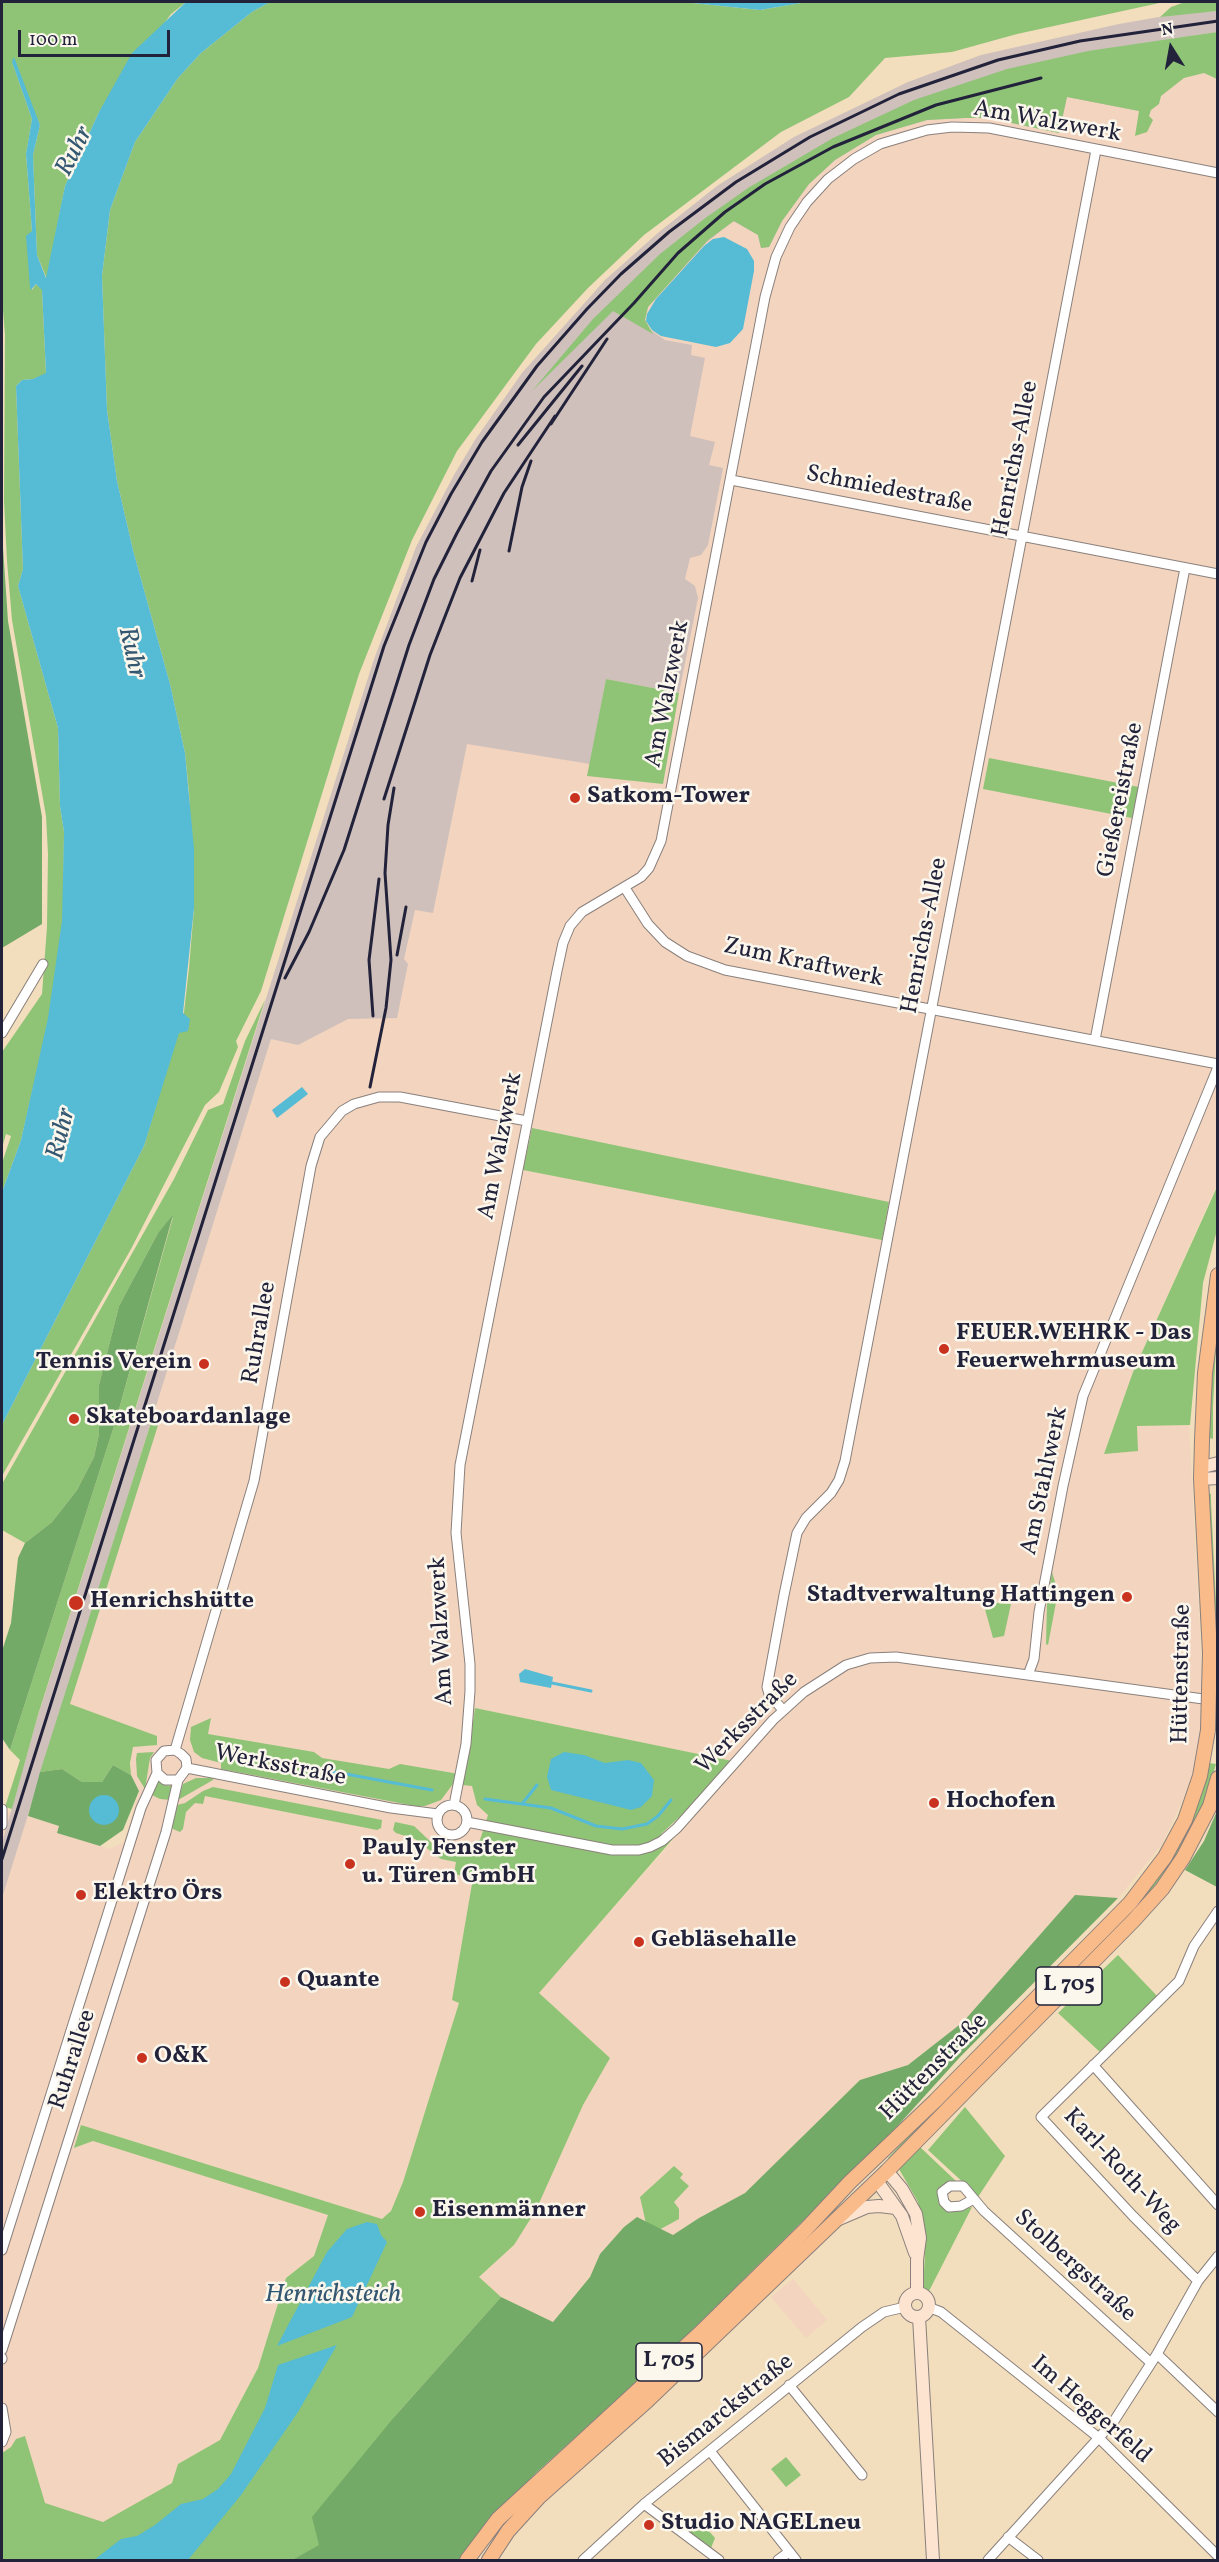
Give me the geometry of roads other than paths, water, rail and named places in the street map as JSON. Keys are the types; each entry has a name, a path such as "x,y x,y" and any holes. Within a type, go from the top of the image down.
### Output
{"main road":[{"name":"Hüttenstraße","path":"871,2164 1102,1933 1154,1874 1175,1840 1194,1800 1206,1752 1208,1730 1210,1653 1202,1473 1205,1373 1218,1275"},
{"name":"Hüttenstraße","path":"887,2171 1162,1889 1200,1827 1210,1806 1218,1779"},
{"path":"871,2164 887,2171"},
{"path":"871,2164 877,2181"},
{"name":"L 705","path":"468,2560 498,2519 699,2334 805,2230 850,2182 871,2164"},
{"name":"L 705","path":"489,2560 508,2531 539,2497 647,2401 887,2171"}],"street":[{"name":"Am Walzwerk","path":"454,1805 466,1744 470,1691 470,1664 456,1533 460,1465 563,943 570,926 582,912 641,877 649,868 661,841 770,277 790,227 807,202 828,179 854,159 880,144 927,130 952,127 989,128 1218,173"},
{"name":"Henrichs-Allee","path":"783,1710 769,1694 767,1680 797,1533 806,1518 831,1493 845,1461 1095,150"},
{"name":"Schmiedestraße","path":"731,480 1218,574"},
{"name":"Gießereistraße","path":"1095,1040 1185,568"},
{"name":"Zum Kraftwerk","path":"625,888 648,924 665,942 687,956 710,965 1218,1065"},
{"path":"2,1033 43,964"},
{"name":"Am Stahlwerk","path":"1028,1675 1034,1659 1039,1612 1083,1396 1218,1065"},
{"name":"Ruhrallee","path":"2,2250 141,1808 157,1773 156,1760 164,1751 175,1750 254,1481 309,1177 320,1137 342,1111 354,1104 379,1097 400,1097 527,1120"},
{"path":"1202,1473 1218,1463"},
{"path":"1202,1473 1218,1478"},
{"name":"Werksstraße","path":"467,1822 612,1850 639,1850 650,1847 662,1841 677,1828 783,1710 832,1672 855,1661 870,1658 896,1657 1218,1701"},
{"path":"175,1750 184,1757 187,1768"},
{"name":"Ruhrallee","path":"2,2350 163,1842 178,1779 187,1768"},
{"name":"Werksstraße","path":"187,1768 391,1808 438,1814"},
{"path":"157,1773 165,1780 178,1779"},
{"path":"454,1805 464,1811 467,1822 462,1831 448,1834 437,1824 438,1814 444,1806 454,1805"},
{"path":"2,1809 2,1825"},
{"path":"1218,1911 1194,1946 1179,1981 1139,2023 1093,2065 1218,2205"},
{"name":"Karl-Roth-Weg","path":"1093,2065 1041,2117 1133,2216 1198,2281"},
{"path":"887,2171 902,2189 916,2214 920,2238 917,2293"},
{"path":"877,2181 908,2229 917,2260"},
{"name":"Stolbergstraße","path":"972,2199 1151,2363"},
{"path":"835,2220 867,2207 879,2205 896,2208"},
{"path":"988,2560 1114,2421 1157,2354 1198,2281 1218,2256"},
{"path":"917,2293 926,2298 928,2307 919,2317 911,2316 905,2307 908,2297 917,2293"},
{"name":"Bismarckstraße","path":"583,2560 644,2504 872,2319 890,2310 905,2307"},
{"name":"Im Heggerfeld","path":"928,2307 941,2312 1099,2438 1218,2556"},
{"path":"919,2317 933,2560"},
{"path":"1157,2354 1218,2412"},
{"path":"789,2385 862,2475"},
{"path":"2,2408 6,2432 2,2442"},
{"path":"710,2451 796,2560"},
{"path":"644,2504 719,2560"},
{"path":"1008,2537 1038,2560"},
{"path":"778,2560 789,2552"}],"water":[{"name":"Ruhr","path":"186,2 270,2 252,12 201,53 178,78 135,142 110,210 102,276 107,410 117,481 133,550 170,684 185,753 194,849 194,908 183,1013 190,1019 188,1031 179,1033 144,1146 2,1425 2,1192 21,1140 48,1018 62,921 64,832 60,806 58,728 18,586 23,569 16,386 22,380 33,379 46,373 42,290 36,284 31,290 30,287 26,236 32,231 26,154 32,119 12,62 14,57 40,125 33,155 37,255 46,278 65,186 99,112 132,53"},
{"path":"683,2 807,2 760,10"},
{"path":"724,237 747,249 754,261 743,329 730,343 716,347 661,336 652,330 646,321 647,314 656,299 704,246 713,239"},
{"path":"302,1087 308,1094 277,1118 272,1110"},
{"path":"525,1669 553,1677 551,1688 520,1682 519,1674"},
{"path":"564,1752 584,1755 605,1763 628,1760 641,1763 654,1780 652,1796 641,1807 631,1810 551,1790 547,1777 551,1759"},
{"path":"104,1795 115,1799 119,1810 115,1821 104,1825 93,1821 89,1810 93,1799"},
{"name":"Henrichsteich","path":"367,2222 377,2224 381,2235 387,2242 352,2317 277,2346 327,2252 347,2229"},
{"name":"Henrichsteich","path":"337,2345 298,2412 241,2495 188,2560 94,2560 121,2539 137,2536 155,2525 181,2504 203,2499 218,2489 231,2474 265,2408 278,2365"}],"waterway":[{"path":"552,1683 591,1691"},
{"path":"233,1753 432,1790"},
{"path":"522,1804 537,1785"},
{"path":"485,1799 551,1808 596,1826 622,1829 647,1824 658,1816 671,1800"}],"railway":[{"path":"2,1859 384,646 426,542 482,442 537,366 621,274 669,232 736,182 810,137 899,94 998,60 1080,41 1218,21"},
{"path":"285,978 309,932 344,850 409,645 434,579 491,471 544,397 634,303 678,253 725,212 765,184 833,147 936,105 1041,78"},
{"path":"551,424 607,339"},
{"path":"518,445 582,366"},
{"path":"384,799 430,655 460,578 504,493 555,416"},
{"path":"509,551 522,487 531,461"},
{"path":"472,581 480,550"},
{"path":"370,1087 386,1008 391,960 385,873 388,825 394,788"},
{"path":"373,1016 369,960 379,879"},
{"path":"397,955 406,907"}],"place":[{"name":"Satkom-Tower","path":"575,798"},
{"name":"FEUER.WEHRK - Das Feuerwehrmuseum","path":"944,1349"},
{"name":"Tennis Verein","path":"204,1364"},
{"name":"Skateboardanlage","path":"74,1419"},
{"name":"Stadtverwaltung Hattingen","path":"1127,1597"},
{"name":"Henrichshütte","path":"76,1603"},
{"name":"Hochofen","path":"934,1803"},
{"name":"Pauly Fenster u. Türen GmbH","path":"350,1864"},
{"name":"Elektro Örs","path":"81,1895"},
{"name":"Gebläsehalle","path":"639,1942"},
{"name":"Quante","path":"285,1982"},
{"name":"O&K","path":"142,2058"},
{"name":"Eisenmänner","path":"420,2212"},
{"name":"Studio NAGELneu","path":"649,2525"}]}
